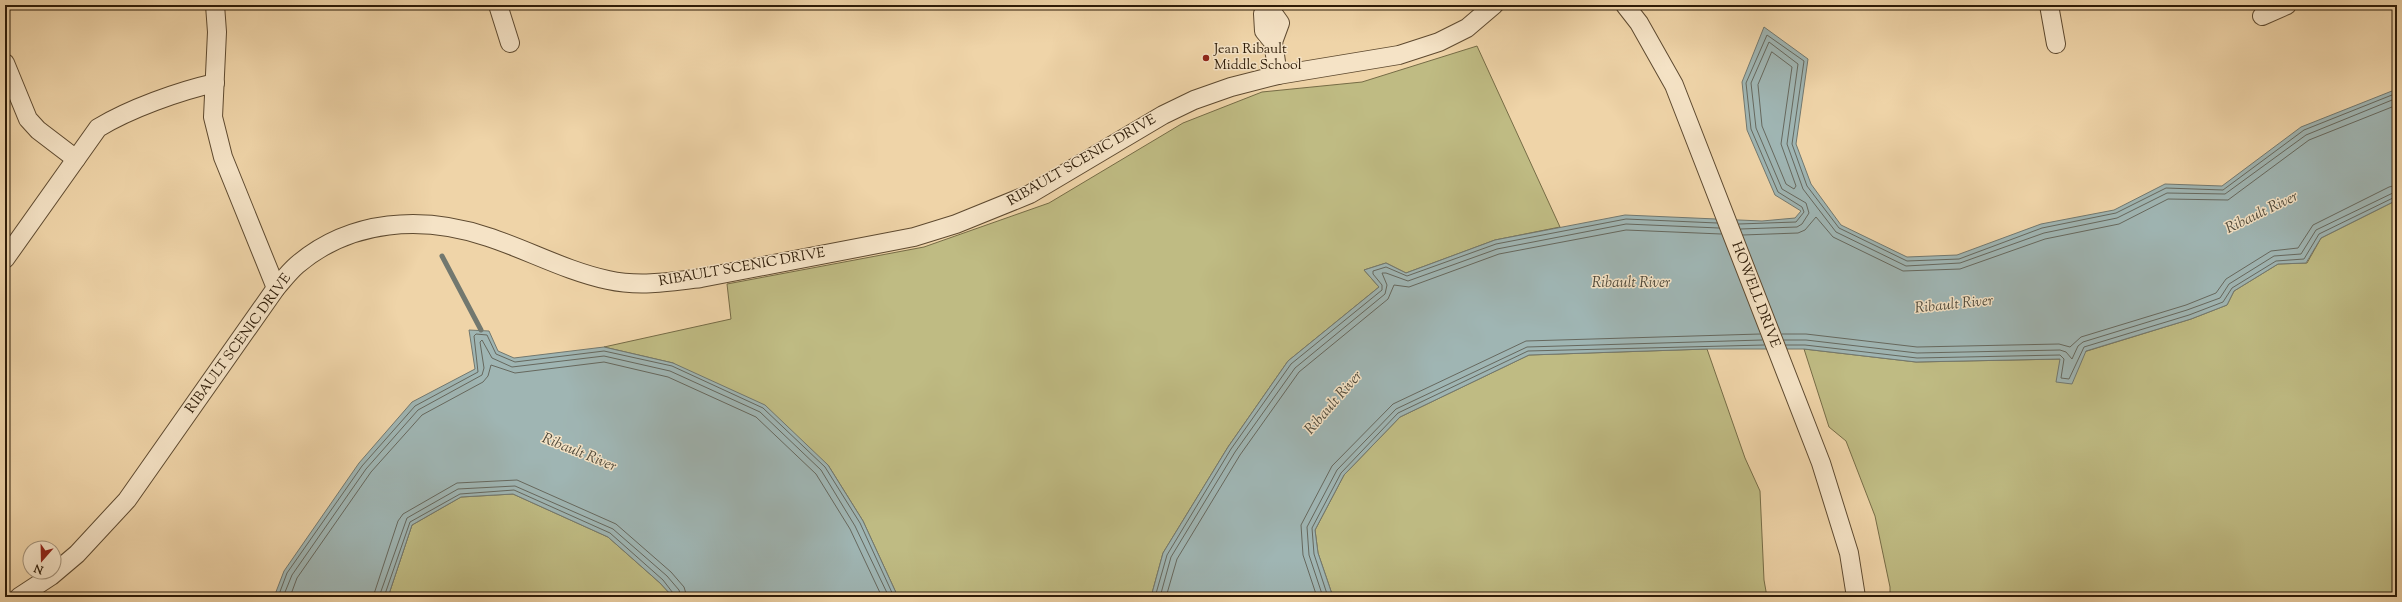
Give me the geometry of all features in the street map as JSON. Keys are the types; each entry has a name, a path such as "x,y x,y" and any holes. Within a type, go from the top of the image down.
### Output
{"street":[{"path":"215,5 217,32 213,117 223,157 276,288"},
{"path":"498,5 510,43"},
{"name":"RIBAULT SCENIC DRIVE","path":"19,597 51,576 77,554 127,500 276,288 297,265 329,244 355,232 380,225 408,223 452,226 488,237 587,274 608,280 640,284 669,283 701,278 914,237 994,210 1030,194 1163,115 1194,100 1231,87 1278,75 1399,55 1439,42 1467,28 1494,5"},
{"name":"HOWELL DRIVE","path":"1625,5 1639,23 1657,51 1674,85 1687,122 1821,462 1849,553 1856,597"},
{"path":"2050,5 2056,44"},
{"path":"2262,16 2287,5"},
{"path":"1270,7 1280,23 1273,42 1278,75"},
{"path":"5,63 28,119 38,130 76,159"},
{"path":"5,259 98,128 114,118 197,87 215,84"}],"shaded area":[{"path":"1477,46 1560,227 1495,240 1406,273 1386,263 1364,270 1379,287 1288,361 1228,447 1163,553 1151,597 898,597 863,521 828,465 673,363 604,347 731,319 727,284 924,247 1049,203 1183,123 1262,92 1362,82"},
{"path":"2397,200 2397,597 1890,597 1890,587 1875,516 1846,441 1829,427 1804,349 1916,362 2061,359 2191,319 2227,305 2234,291 2278,264 2307,263 2321,238"},
{"path":"1707,349 1745,458 1760,491 1764,580 1767,597 1333,597 1318,553 1315,530 1344,475 1400,417 1529,355"},
{"path":"513,494 608,537 660,583 673,597 388,597 412,525 461,497"}],"water":[{"name":"Ribault River","path":"1764,27 1808,59 1796,144 1811,184 1841,225 1907,257 1957,255 2041,224 2114,210 2165,184 2222,186 2301,127 2397,89 2397,200 2321,238 2306,263 2278,264 2234,291 2227,305 2191,319 2086,351 2072,384 2056,382 2060,359 1916,362 1804,349 1707,349 1529,355 1400,417 1344,475 1315,530 1318,553 1333,597 1151,597 1163,553 1228,447 1288,361 1379,287 1364,270 1386,263 1406,273 1495,240 1625,215 1762,221 1795,218 1801,211 1775,195 1747,130 1742,82"},
{"name":"Ribault River","path":"469,330 489,331 498,351 514,358 604,347 673,363 765,405 828,465 863,521 898,597 673,597 660,583 608,537 513,494 461,497 412,525 388,597 274,597 284,571 359,463 412,402 475,369"}],"waterway":[{"path":"442,256 481,330"}],"place":[{"name":"Jean Ribault Middle School","path":"1206,58"}]}
